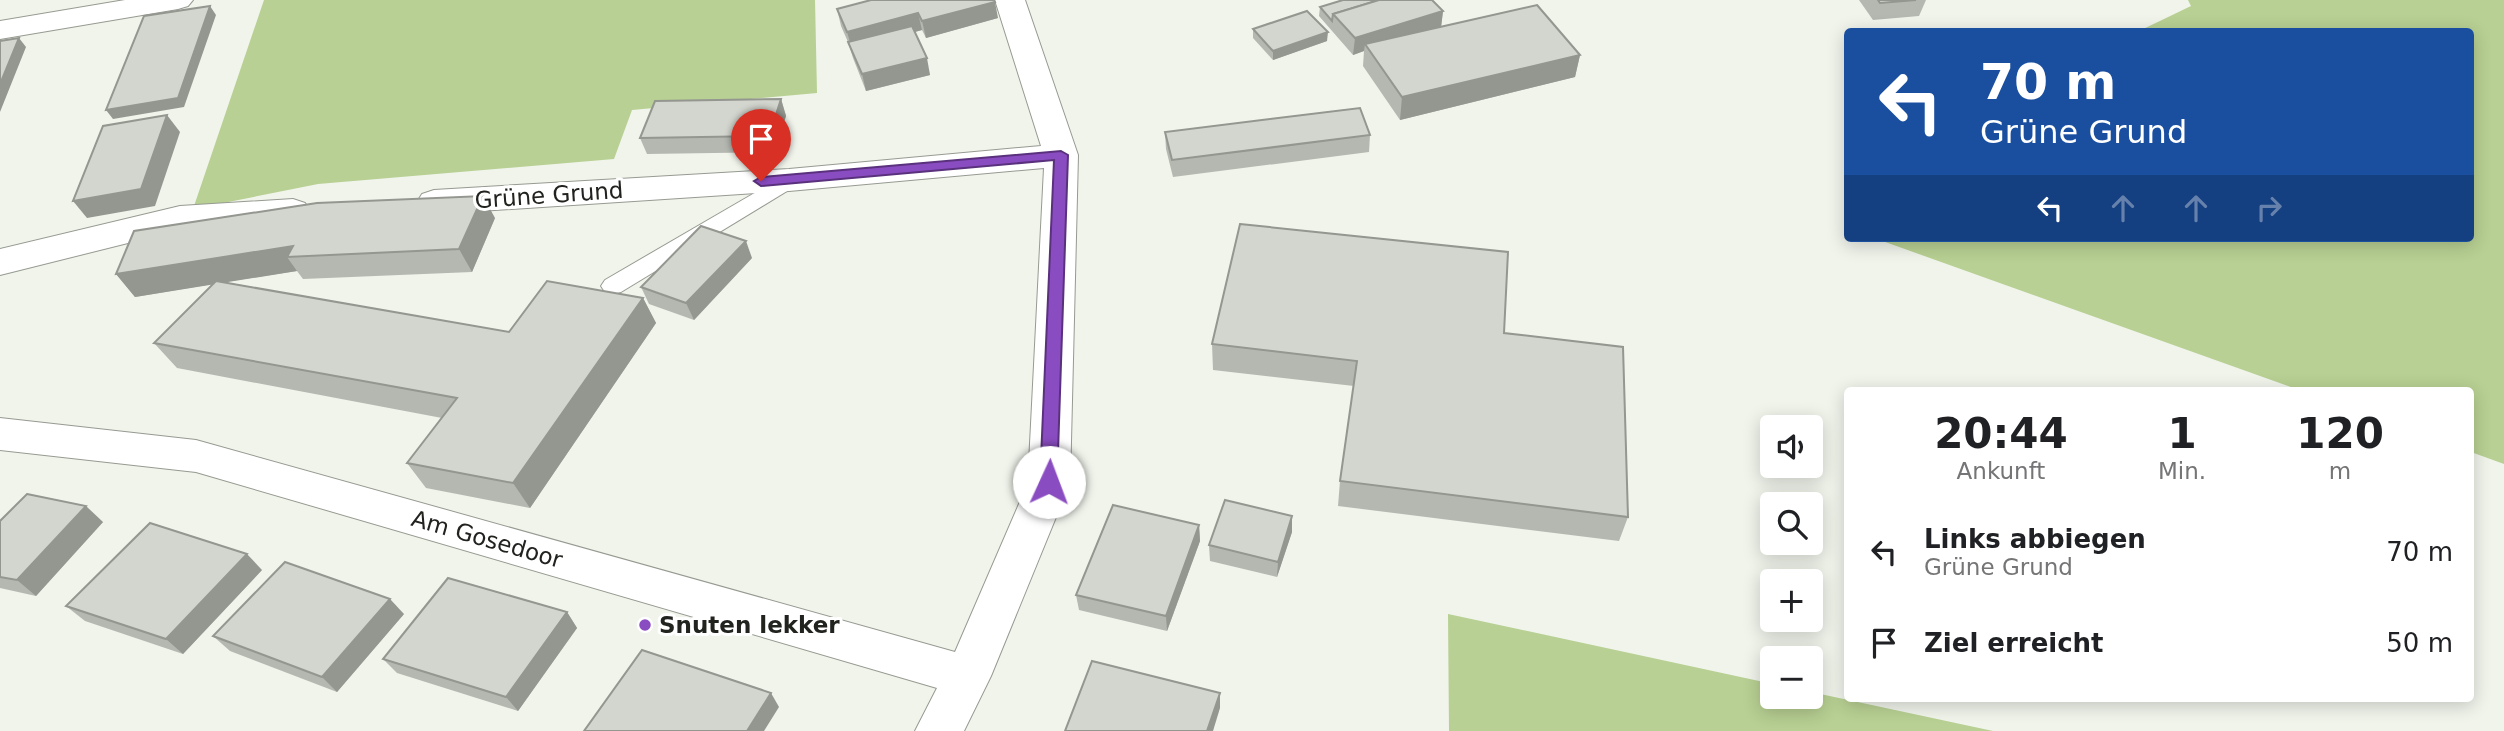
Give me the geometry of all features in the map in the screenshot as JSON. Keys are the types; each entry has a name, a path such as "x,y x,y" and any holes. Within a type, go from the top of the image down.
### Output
{"street":[{"path":"0,30 112,6 178,0"},
{"path":"939,731 968,676 1049,482 1061,155 1010,0"},
{"name":"Grüne Grund","path":"401,204 789,180 1061,155"},
{"path":"0,262 180,218 318,209"},
{"name":"Am Gosedoor","path":"0,434 196,456 968,676"}],"lane":[{"path":"613,286 789,180"}],"green space":[{"path":"264,0 815,0 817,93 632,110 614,159 318,184 193,209"},
{"path":"2188,0 2504,0 2504,464 2474,453 2474,387 2291,387 1885,242 2474,242 2474,28 2145,28 2191,6"},
{"path":"1448,614 1760,681 1760,709 1823,709 1823,695 1844,699 1844,702 1858,702 1993,731 1449,731"}],"building":[{"path":"871,0 995,2 922,21 918,13 847,32 837,9"},
{"path":"1343,0 1379,0 1333,14 1332,21 1320,7"},
{"path":"1379,0 1432,0 1443,11 1355,38 1333,14"},
{"path":"1878,0 1916,0 1880,3"},
{"path":"1537,5 1580,55 1402,97 1365,44"},
{"path":"210,6 178,98 106,110 144,16"},
{"path":"1307,11 1328,32 1273,51 1253,29"},
{"path":"912,26 927,58 862,74 848,42"},
{"path":"19,38 0,84 0,41"},
{"path":"781,99 769,136 640,138 655,101"},
{"path":"1360,108 1370,135 1172,160 1165,132"},
{"path":"167,115 141,189 73,201 103,126"},
{"path":"483,196 459,249 287,257 293,246 116,274 134,231 317,203"},
{"path":"1240,224 1508,252 1504,333 1623,347 1628,517 1340,481 1357,361 1212,344"},
{"path":"701,226 746,241 686,303 641,287"},
{"path":"216,281 509,332 547,281 643,298 513,483 407,463 457,398 154,343"},
{"path":"27,494 86,506 17,580 0,577 0,521"},
{"path":"1225,500 1292,516 1278,562 1209,545"},
{"path":"1113,505 1199,525 1166,616 1076,595"},
{"path":"150,523 247,554 166,639 66,606"},
{"path":"285,562 390,599 322,677 213,636"},
{"path":"448,578 567,612 506,697 383,659"},
{"path":"642,650 771,693 747,731 584,731"},
{"path":"1092,661 1220,693 1207,731 1065,731"}],"place":[{"name":"Snuten lekker","path":"645,625"}],"route":[{"path":"761,181 1061,155 1049,482"}]}
